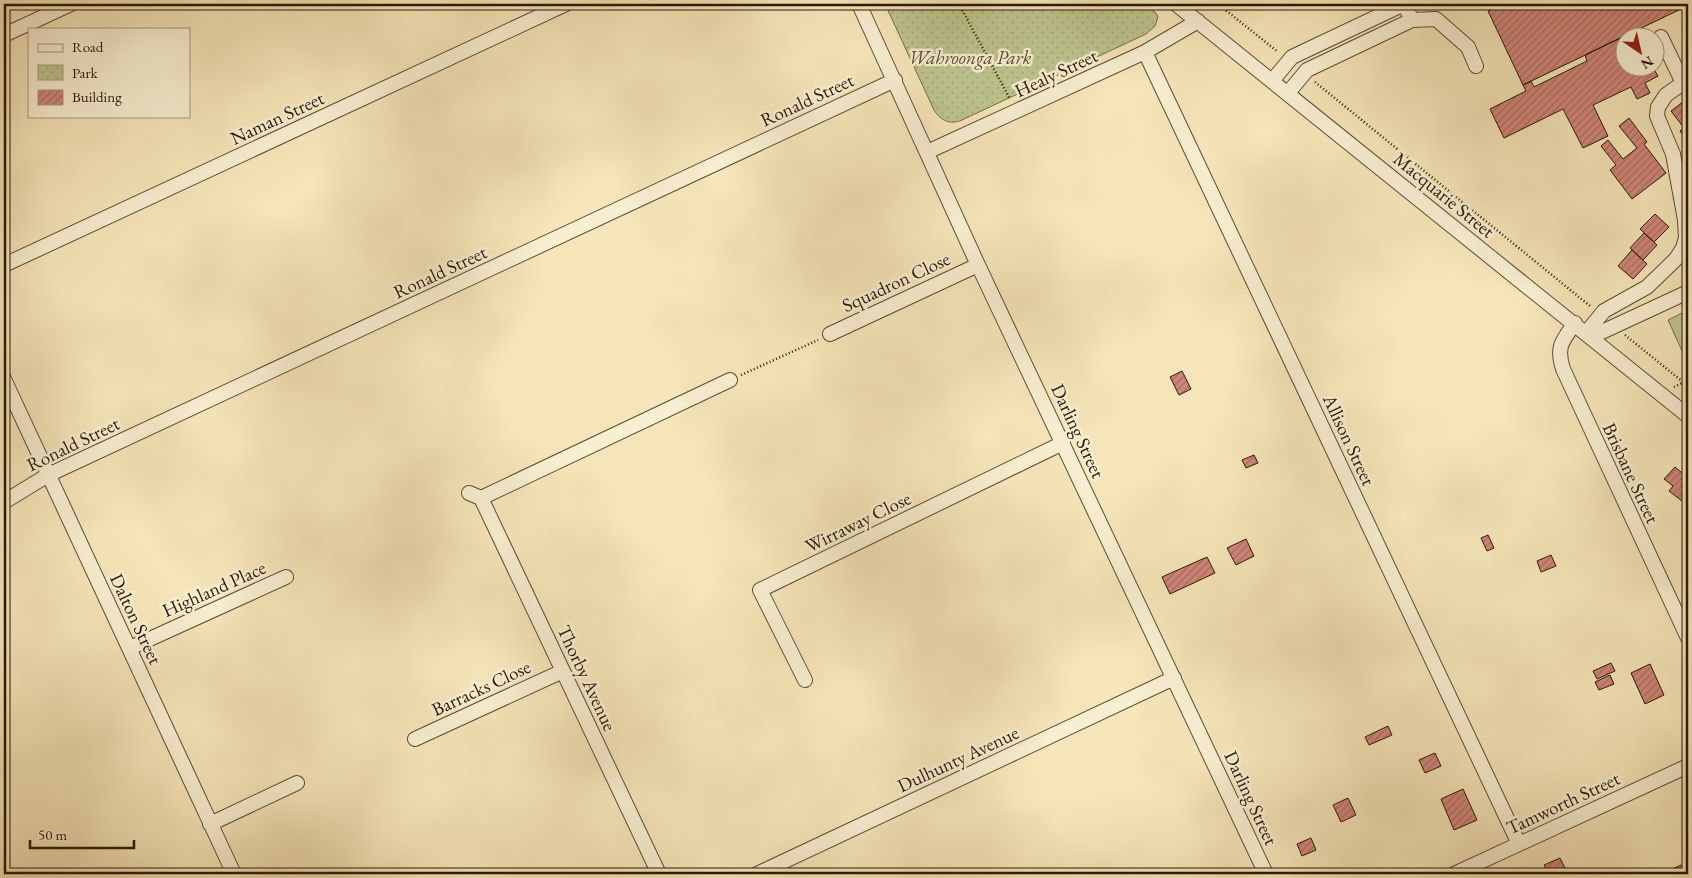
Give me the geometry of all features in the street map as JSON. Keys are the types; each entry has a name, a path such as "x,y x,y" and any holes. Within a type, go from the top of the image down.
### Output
{"street":[{"name":"Naman Street","path":"4,265 566,4"},
{"name":"Darling Street","path":"859,4 978,265 1266,874"},
{"name":"Macquarie Street","path":"1176,4 1688,416"},
{"path":"1272,80 1292,57 1404,4 1412,20"},
{"path":"4,36 64,5"},
{"path":"1288,93 1307,70 1412,20 1436,19 1468,47 1476,66"},
{"name":"Healy Street","path":"927,152 1145,52 1198,21"},
{"path":"1588,335 1604,310 1647,287 1676,259 1683,248 1686,238 1685,220 1673,154 1657,116 1658,107 1666,95 1686,82 1664,42"},
{"name":"Allison Street","path":"1145,52 1519,844"},
{"name":"Ronald Street","path":"4,502 48,475 895,80"},
{"name":"Squadron Close","path":"830,334 978,265"},
{"path":"1588,335 1614,326 1688,292"},
{"name":"Brisbane Street","path":"1575,324 1561,344 1559,355 1563,369 1688,638"},
{"name":"Dalton Street","path":"4,379 234,874"},
{"name":"Thorby Avenue","path":"659,874 563,671 475,496 730,380"},
{"name":"Wirraway Close","path":"805,680 760,590 1063,443"},
{"name":"Highland Place","path":"130,648 286,577"},
{"name":"Barracks Close","path":"415,739 563,671"},
{"name":"Dulhunty Avenue","path":"757,874 1174,678"},
{"name":"Tamworth Street","path":"1454,874 1688,766"},
{"path":"210,824 297,783"}],"path":[{"path":"959,4 1017,111"},
{"path":"1218,4 1288,61"},
{"path":"1304,74 1600,315"},
{"path":"1614,326 1688,386"},
{"path":"730,380 830,334"}],"green space":[{"name":"Wahroonga Park","path":"885,4 1145,4 1158,17 1155,26 1146,34 962,120 950,122 940,117 934,110"},
{"path":"1688,310 1688,364 1668,320"}],"building":[{"path":"1503,4 1681,4 1683,8 1641,28 1614,28 1614,41 1523,85 1488,11"},
{"path":"1614,41 1614,78 1654,78 1645,83 1650,93 1637,99 1631,87 1593,105 1608,136 1583,148 1563,109 1504,138 1490,109 1526,91 1523,85 1531,81 1534,87 1587,61 1585,55"},
{"path":"1687,99 1688,125 1684,128 1671,111"},
{"path":"1629,118 1647,142 1644,144 1666,173 1632,199 1610,170 1616,165 1601,146 1608,140 1623,159 1637,148 1619,126"},
{"path":"1688,125 1688,142 1680,131"},
{"path":"1655,214 1669,227 1654,242 1640,229"},
{"path":"1644,233 1657,245 1643,260 1630,248"},
{"path":"1632,250 1647,264 1633,279 1618,266"},
{"path":"1182,371 1191,389 1179,395 1170,377"},
{"path":"1254,455 1258,463 1246,468 1242,460"},
{"path":"1675,467 1687,477 1683,481 1688,485 1688,494 1682,501 1669,491 1673,486 1664,479"},
{"path":"1488,535 1494,548 1487,551 1481,538"},
{"path":"1246,539 1254,556 1236,565 1227,548"},
{"path":"1551,555 1556,566 1541,572 1537,561"},
{"path":"1207,557 1215,573 1170,594 1162,577"},
{"path":"1611,663 1615,671 1597,679 1593,671"},
{"path":"1650,664 1664,695 1645,704 1631,673"},
{"path":"1610,675 1614,684 1599,690 1595,682"},
{"path":"1388,726 1392,735 1369,745 1365,737"},
{"path":"1435,753 1441,766 1425,773 1419,760"},
{"path":"1463,789 1477,820 1454,830 1441,799"},
{"path":"1348,798 1356,815 1341,822 1333,805"},
{"path":"1311,838 1316,850 1302,856 1297,844"},
{"path":"1560,858 1568,874 1549,874 1544,865"},
{"path":"1681,865 1686,874 1669,874 1668,871"}]}
